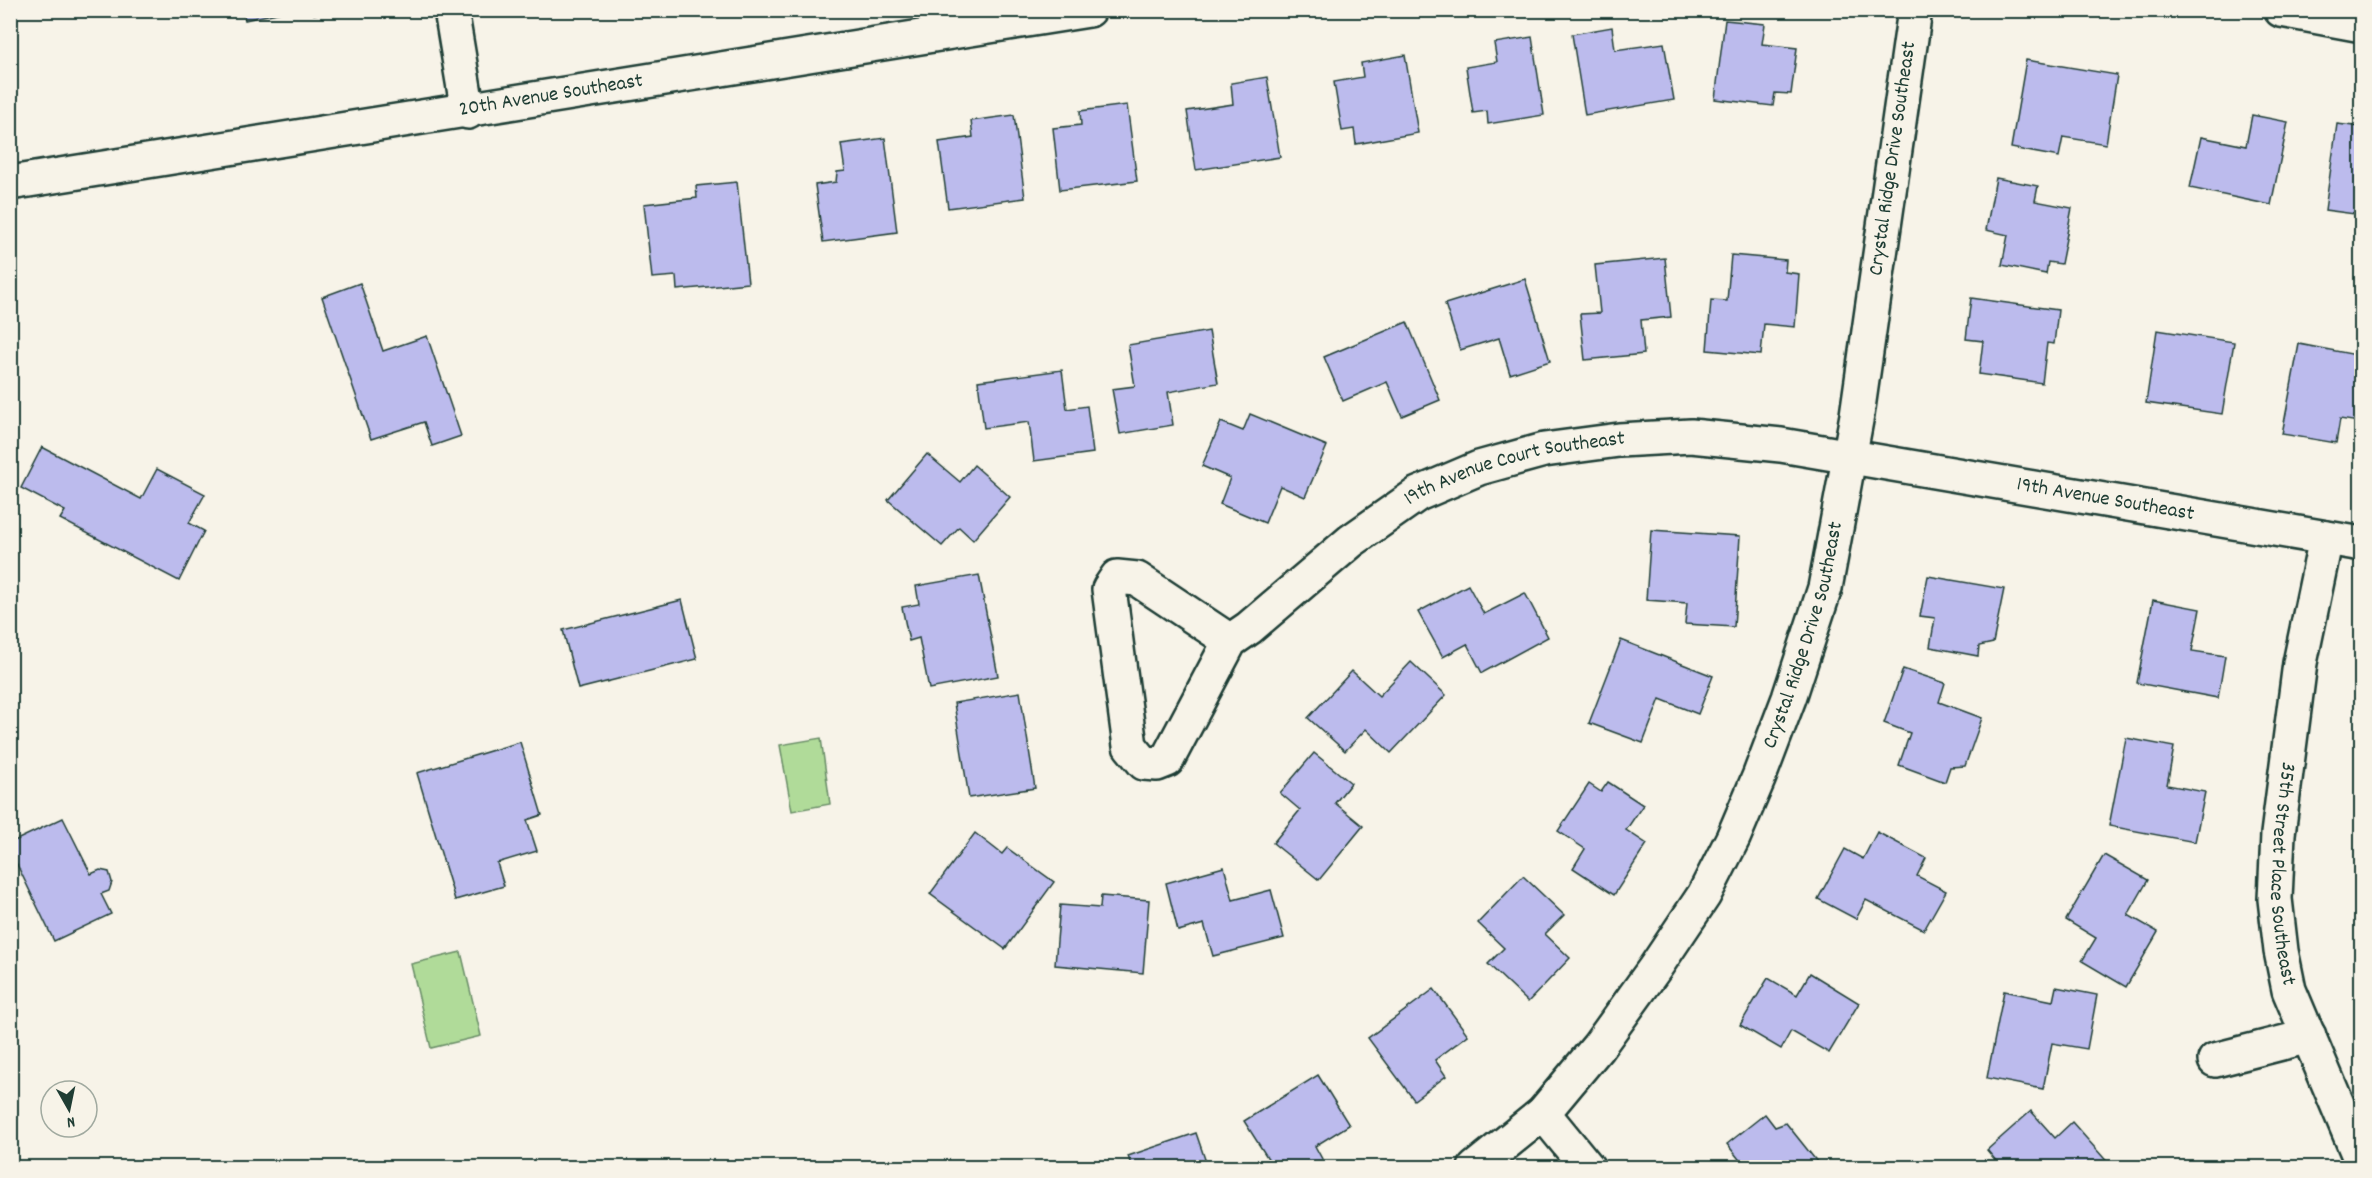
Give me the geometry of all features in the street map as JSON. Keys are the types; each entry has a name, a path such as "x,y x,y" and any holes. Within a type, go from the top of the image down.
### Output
{"street":[{"path":"451,10 468,112"},
{"name":"20th Avenue Southeast","path":"10,183 468,112 1089,10"},
{"name":"Crystal Ridge Drive Southeast","path":"1475,1167 1543,1113 1598,1047 1704,895 1733,838 1789,698 1825,588 1849,457 1915,10"},
{"path":"2281,10 2361,25"},
{"name":"19th Avenue Court Southeast","path":"1230,641 1137,579 1117,577 1109,589 1130,746 1144,763 1157,764 1167,760 1230,641 1249,628 1351,541 1418,494 1479,468 1544,450 1619,440 1691,436 1781,444 1849,457"},
{"name":"19th Avenue Southeast","path":"1849,457 2361,544"},
{"name":"35th Street Place Southeast","path":"2326,538 2300,663 2278,834 2275,899 2281,951 2289,990 2361,1163"},
{"path":"2215,1060 2309,1036"},
{"path":"1543,1113 1588,1167"}],"green space":[{"path":"821,738 830,804 792,811 780,745"},
{"path":"461,952 481,1036 431,1048 411,964"}],"building":[{"path":"243,10 291,10 245,20"},
{"path":"313,10 333,10 314,14"},
{"path":"1725,20 1765,24 1762,44 1797,48 1791,94 1775,93 1773,106 1715,99"},
{"path":"1612,27 1615,50 1664,43 1674,100 1585,115 1572,34"},
{"path":"1532,37 1544,115 1488,124 1487,111 1473,113 1466,67 1497,62 1494,43"},
{"path":"1405,55 1418,133 1356,144 1354,129 1342,131 1334,82 1363,77 1361,63"},
{"path":"2026,60 2117,75 2106,144 2063,137 2059,157 2011,148"},
{"path":"1267,77 1280,157 1196,170 1187,111 1233,104 1231,83"},
{"path":"1127,105 1137,181 1060,190 1053,128 1081,125 1080,111"},
{"path":"1014,115 1025,198 948,208 939,142 973,137 971,121"},
{"path":"2252,115 2288,122 2271,205 2190,188 2201,137 2246,146"},
{"path":"2337,124 2362,127 2362,215 2325,210"},
{"path":"885,138 897,232 823,242 815,185 836,182 837,172 845,171 841,144"},
{"path":"1996,178 2038,186 2035,201 2072,208 2061,264 2048,262 2046,274 2002,265 2008,235 1986,230"},
{"path":"737,182 748,283 677,290 676,276 652,278 644,204 697,198 696,186"},
{"path":"1731,255 1786,260 1785,272 1799,274 1795,327 1764,324 1761,355 1707,350 1711,300 1727,301"},
{"path":"1665,258 1671,317 1641,320 1644,354 1585,360 1580,314 1600,313 1595,265"},
{"path":"1525,279 1550,361 1510,374 1499,338 1460,350 1445,304"},
{"path":"360,283 383,351 427,336 461,436 432,446 424,422 371,439 322,297"},
{"path":"1971,298 2058,310 2054,344 2047,343 2042,383 1979,374 1983,341 1966,339"},
{"path":"1407,322 1440,400 1402,416 1387,382 1343,401 1324,357"},
{"path":"2157,330 2234,342 2222,414 2146,403"},
{"path":"1209,331 1218,383 1168,392 1173,425 1120,434 1112,389 1135,386 1128,345"},
{"path":"2299,344 2362,356 2362,408 2359,422 2340,419 2336,443 2282,434"},
{"path":"1062,370 1067,409 1087,406 1093,453 1034,461 1029,422 984,428 978,381"},
{"path":"1250,414 1327,446 1305,497 1280,486 1265,523 1220,504 1230,478 1202,466 1221,422 1243,431"},
{"path":"42,447 141,499 157,469 205,494 189,523 204,531 179,581 60,519 65,511 21,488"},
{"path":"927,454 960,482 974,465 1010,497 973,540 959,527 942,546 888,500"},
{"path":"1651,530 1740,536 1734,627 1685,624 1687,603 1646,600"},
{"path":"979,575 998,676 929,689 919,638 909,641 902,607 919,604 916,586"},
{"path":"1928,576 2004,589 1993,643 1979,646 1978,656 1930,647 1935,618 1920,616"},
{"path":"1468,585 1484,614 1525,593 1548,637 1482,673 1467,644 1443,657 1418,612"},
{"path":"682,600 697,659 578,689 563,630"},
{"path":"2153,600 2200,609 2192,651 2225,656 2218,698 2137,683"},
{"path":"1621,640 1713,676 1698,714 1660,699 1643,743 1589,723"},
{"path":"1411,662 1446,695 1391,753 1366,729 1345,751 1308,718 1352,671 1379,696"},
{"path":"1903,669 1945,683 1939,702 1982,718 1965,766 1950,767 1945,782 1899,765 1910,733 1884,723"},
{"path":"1020,692 1035,788 969,798 954,703"},
{"path":"2126,738 2174,747 2167,785 2205,792 2195,842 2109,826"},
{"path":"520,742 542,815 527,820 537,851 497,863 504,886 455,900 417,773"},
{"path":"1314,753 1351,783 1335,803 1363,826 1319,880 1273,843 1300,810 1280,793"},
{"path":"1608,782 1643,805 1626,830 1647,844 1614,895 1573,868 1585,849 1558,831 1589,784 1601,792"},
{"path":"63,818 91,874 100,870 109,872 112,882 109,891 101,894 111,914 54,941 10,850 10,843"},
{"path":"1877,832 1926,858 1917,876 1946,891 1924,930 1866,900 1856,919 1818,899 1845,849 1863,859"},
{"path":"975,833 1002,854 1007,848 1054,882 1005,949 930,894"},
{"path":"2104,855 2148,880 2128,915 2158,932 2126,987 2082,961 2096,938 2066,920"},
{"path":"1224,867 1233,900 1271,890 1284,938 1213,956 1204,924 1178,931 1166,883"},
{"path":"1523,876 1564,915 1545,934 1570,958 1528,1002 1488,964 1504,948 1478,923"},
{"path":"1101,896 1149,900 1143,973 1055,965 1060,905 1100,908"},
{"path":"1810,973 1859,1003 1829,1053 1791,1031 1781,1049 1740,1025 1768,978 1797,995"},
{"path":"2056,987 2097,995 2087,1049 2052,1043 2043,1089 1987,1078 2004,991 2053,1001"},
{"path":"1434,989 1468,1035 1435,1060 1446,1076 1414,1100 1368,1038"},
{"path":"1318,1075 1349,1125 1315,1146 1327,1168 1274,1168 1244,1121"},
{"path":"2031,1111 2055,1138 2072,1122 2111,1166 2002,1168 1987,1150"},
{"path":"1765,1114 1775,1127 1786,1123 1822,1168 1746,1168 1727,1144"},
{"path":"1196,1133 1208,1168 1132,1168 1128,1156"}]}
